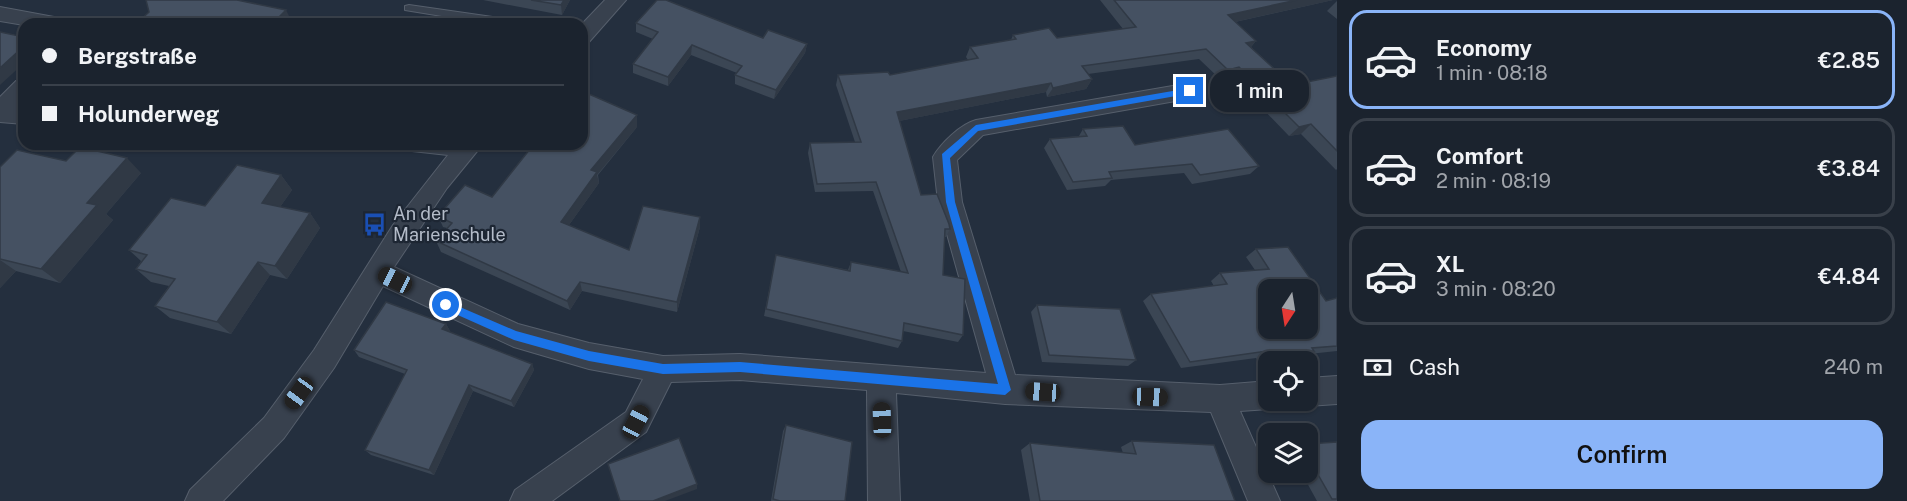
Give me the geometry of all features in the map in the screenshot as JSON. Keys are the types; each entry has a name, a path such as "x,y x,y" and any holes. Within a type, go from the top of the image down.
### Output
{"street":[{"path":"588,30 616,0"},
{"path":"0,14 22,18"},
{"path":"1005,390 950,202 945,157 976,128 1190,91"},
{"path":"0,112 18,93"},
{"path":"0,112 18,115"},
{"path":"212,499 274,428 324,359 402,232 466,150"},
{"path":"378,272 514,335 589,356 663,369 740,367 1005,390 1220,399 1258,396"},
{"path":"526,501 636,422 663,369"},
{"path":"881,380 884,501"},
{"path":"1318,391 1337,390"},
{"path":"1220,399 1264,501"}],"lane":[{"path":"409,8 474,18"}],"building":[{"path":"146,0 237,0 286,10 278,18 142,18 149,12"},
{"path":"531,0 564,0 561,5"},
{"path":"657,0 666,0 763,38 768,30 807,44 776,90 735,75 742,66 692,45 668,77 633,64 658,32 636,23"},
{"path":"1114,0 1297,0 1228,15 1256,41 1246,43 1292,85 1337,76 1337,151 1311,124 1299,127 1239,67 1228,70 1206,49 1082,66 1092,79 1053,88 1051,83 897,112 921,195 937,194 949,224 950,229 945,229 943,275 965,279 963,335 904,323 902,341 766,309 776,255 850,271 851,262 908,273 876,182 817,184 810,143 861,142 838,75 888,72 890,75 978,58 970,47 1016,39 1013,35 1049,28 1057,38 1136,27"},
{"path":"0,32 18,36 18,52 0,68"},
{"path":"588,94 637,115 591,170 597,172 561,222 629,250 643,206 700,217 677,302 580,282 567,301 436,241 452,223 438,216 465,185 492,197 529,150 588,150"},
{"path":"1123,126 1135,145 1228,129 1259,166 1200,175 1192,164 1109,172 1112,178 1073,182 1050,139 1087,136 1083,129"},
{"path":"17,150 66,161 77,150 93,150 127,158 87,203 97,205 41,269 0,259 0,167"},
{"path":"237,165 281,175 262,203 310,213 275,266 258,262 217,322 155,306 175,279 136,269 147,255 129,250 171,198 205,206"},
{"path":"1288,247 1311,279 1258,279 1258,339 1318,339 1318,290 1326,301 1337,298 1337,346 1312,348 1314,351 1258,351 1190,362 1151,294 1227,284 1220,273 1269,269 1256,249"},
{"path":"386,302 446,324 442,329 532,364 511,401 469,385 429,470 365,450 407,370 354,350"},
{"path":"1037,305 1120,309 1136,360 1049,355"},
{"path":"786,425 852,442 845,501 780,501 773,499"},
{"path":"679,438 697,484 653,501 620,501 608,464"},
{"path":"1132,441 1214,445 1235,501 1040,501 1030,443 1136,454"},
{"path":"1337,442 1337,499 1332,499 1318,474 1318,443"}],"place":[{"name":"An der Marienschule","path":"375,224"}],"route":[{"path":"446,305 514,335 589,356 663,369 740,367 1005,390 950,202 945,157 976,128 1190,91"}]}
